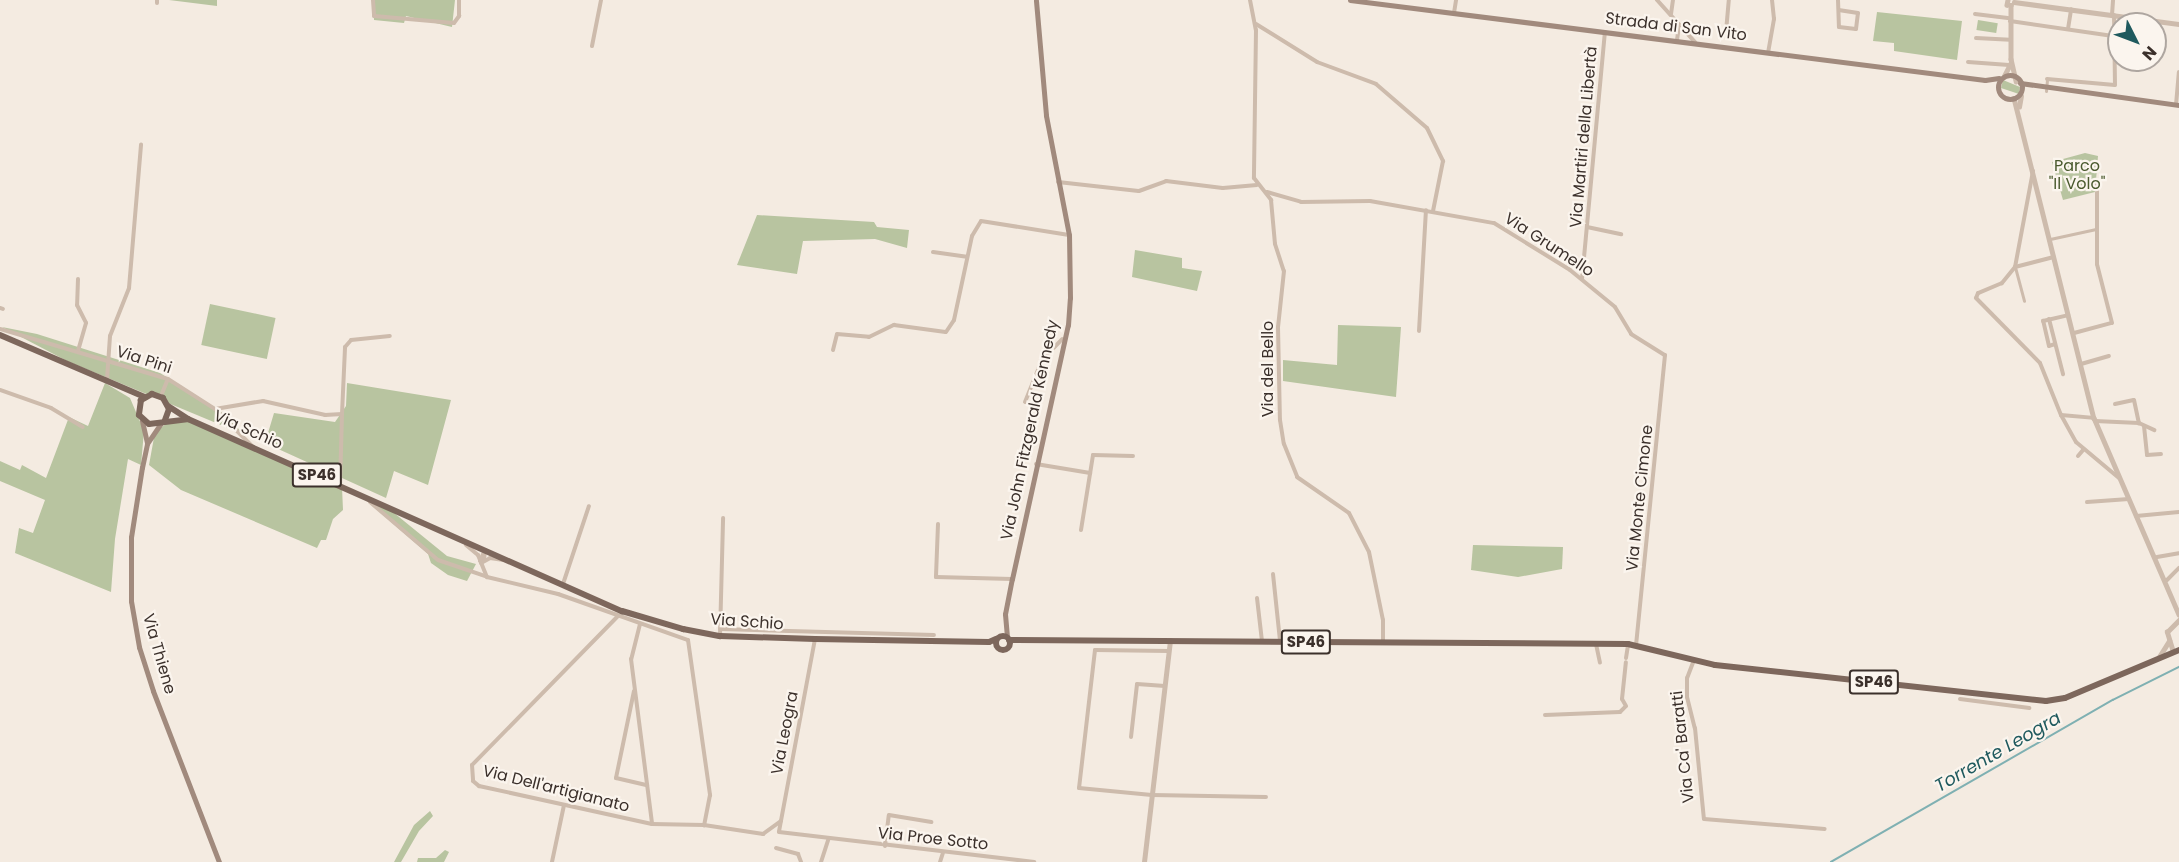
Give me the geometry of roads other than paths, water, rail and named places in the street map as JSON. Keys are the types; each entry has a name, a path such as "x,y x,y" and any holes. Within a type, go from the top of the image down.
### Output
{"main road":[{"name":"Via John Fitzgerald Kennedy","path":"1003,640 1012,579 1035,463 1062,339 1068,325 1070,298 1069,235 1046,115 1036,0"},
{"name":"Strada di San Vito","path":"1350,0 1985,80 2001,77"},
{"path":"1996,87 2001,77 2044,89 2178,105"},
{"path":"1985,80 2014,98 2044,89"},
{"path":"2018,82 2022,94"},
{"path":"0,335 125,390 145,397 160,396"},
{"path":"125,390 138,408 142,421"},
{"name":"SP46","path":"160,396 168,405 188,419"},
{"path":"138,408 145,397"},
{"path":"163,422 168,405"},
{"name":"SP46","path":"142,421 163,422 188,419"},
{"name":"Via Schio","path":"188,419 622,611 720,633 815,639 1003,640"},
{"name":"Via Thiene","path":"142,421 147,444 131,537 131,601 139,647 153,691 219,862"},
{"name":"Via Thiene","path":"147,444 163,422"},
{"name":"SP46","path":"1003,640 1628,644 1694,660 2046,701 2066,698 2159,657"},
{"path":"2159,657 2176,651"}],"street":[{"path":"373,0 375,16 454,23 459,16 459,0"},
{"path":"592,46 601,0"},
{"path":"1250,0 1255,22 1252,92 1257,185"},
{"path":"1454,14 1456,0"},
{"path":"1657,0 1696,43"},
{"path":"1671,15 1673,0"},
{"path":"1726,32 1729,0"},
{"path":"1768,53 1774,19 1772,0"},
{"path":"1838,0 1839,27 1856,29 1858,13 1840,10"},
{"path":"2001,77 2010,65 2011,59 2009,1 2029,1 2107,14"},
{"path":"2068,29 2071,9"},
{"path":"1975,14 2107,35"},
{"path":"1255,22 1317,62 1376,84 1427,128 1443,161 1433,211"},
{"path":"1678,24 1679,40"},
{"path":"1679,40 1685,31"},
{"name":"Via Martiri della Libertà","path":"1582,280 1605,32"},
{"path":"1976,38 2010,40"},
{"path":"2011,59 2018,82"},
{"path":"1968,62 2010,65"},
{"path":"2044,89 2047,79 2115,86 2114,72"},
{"path":"2178,105 2179,72"},
{"path":"2019,113 2022,94"},
{"path":"2014,98 2095,420 2136,516 2167,580 2179,614"},
{"path":"107,379 111,362 110,336 129,288 141,144"},
{"path":"2024,301 2015,267 2033,171"},
{"path":"1059,182 1139,191 1166,181 1223,188 1257,185 1267,192"},
{"path":"2074,333 2112,323 2097,264 2097,183"},
{"name":"Via Grumello","path":"1267,192 1301,202 1370,201 1494,223 1582,280 1615,307 1631,334 1665,355"},
{"name":"Via del Bello","path":"1267,192 1275,244 1284,271 1278,327 1280,420 1284,444 1297,477 1349,513 1369,552 1383,620 1383,642"},
{"path":"1419,331 1426,210"},
{"path":"833,350 837,334 869,338 894,326 946,332 954,320 975,227 981,221 1069,235"},
{"path":"1587,227 1621,234"},
{"path":"2050,239 2096,229"},
{"path":"933,252 968,257"},
{"path":"2054,257 2015,267 2002,283 1978,292 1976,298 2040,363 2061,415 2083,450 2119,478"},
{"path":"78,279 77,305 86,323 78,351"},
{"path":"2062,374 2049,319 2068,315"},
{"name":"Via Pini","path":"0,329 168,379 215,409 252,447"},
{"path":"340,485 345,347 351,340 390,336"},
{"path":"1025,402 1042,360 1062,339"},
{"name":"Via Monte Cimone","path":"1636,645 1665,355"},
{"path":"2081,364 2109,356"},
{"path":"160,396 168,379"},
{"path":"0,390 51,408 83,427"},
{"path":"2115,404 2134,400 2147,455 2161,454"},
{"path":"215,409 263,401 325,415 342,414"},
{"path":"2061,415 2141,424 2154,430"},
{"path":"2078,456 2083,450"},
{"path":"1081,530 1095,454 1132,456"},
{"path":"1035,463 1090,473"},
{"name":"Via Schio","path":"363,495 438,560 487,577 558,594 617,617 684,636 691,645 710,795 704,825"},
{"path":"2086,502 2129,500"},
{"path":"563,584 589,506"},
{"path":"2136,516 2179,512"},
{"path":"720,633 723,518"},
{"path":"938,524 936,578 1012,579"},
{"name":"Via Schio","path":"446,532 472,548 482,562 487,577"},
{"name":"Via Schio","path":"482,562 485,550"},
{"path":"2157,558 2179,553"},
{"name":"Via Schio","path":"482,562 490,558 517,564"},
{"path":"2167,580 2179,568"},
{"path":"1273,574 1280,642"},
{"path":"1257,598 1262,642"},
{"name":"Via Dell'artigianato","path":"617,617 472,765 470,775 479,786 652,824 704,825 764,834 780,821"},
{"path":"2176,651 2169,641 2167,632 2179,620"},
{"path":"640,624 631,658 652,824"},
{"name":"Via Schio","path":"720,633 934,634"},
{"name":"Via Leogra","path":"779,832 815,639"},
{"path":"1144,862 1170,641"},
{"path":"2159,657 2169,641"},
{"path":"1596,644 1600,663"},
{"path":"1545,715 1620,712 1626,706 1622,699 1628,644"},
{"path":"1169,651 1095,650 1079,788 1152,795 1266,797"},
{"name":"Via Ca' Baratti","path":"1694,660 1687,678 1687,697 1695,728 1704,819 1825,830"},
{"path":"1131,737 1137,684 1166,686"},
{"path":"634,687 616,777 647,785"},
{"path":"1960,699 2029,708"},
{"path":"552,862 564,805"},
{"path":"885,846 889,815 931,822"},
{"name":"Via Proe Sotto","path":"779,832 828,840 1034,862"},
{"path":"821,862 828,840"},
{"path":"776,848 798,854 801,862"},
{"path":"940,862 944,853"}],"waterway":[{"name":"Torrente Leogra","path":"1831,862 2113,700 2179,667"}],"park label":[{"name":"Parco \"Il Volo\"","path":"2077,175"}]}
